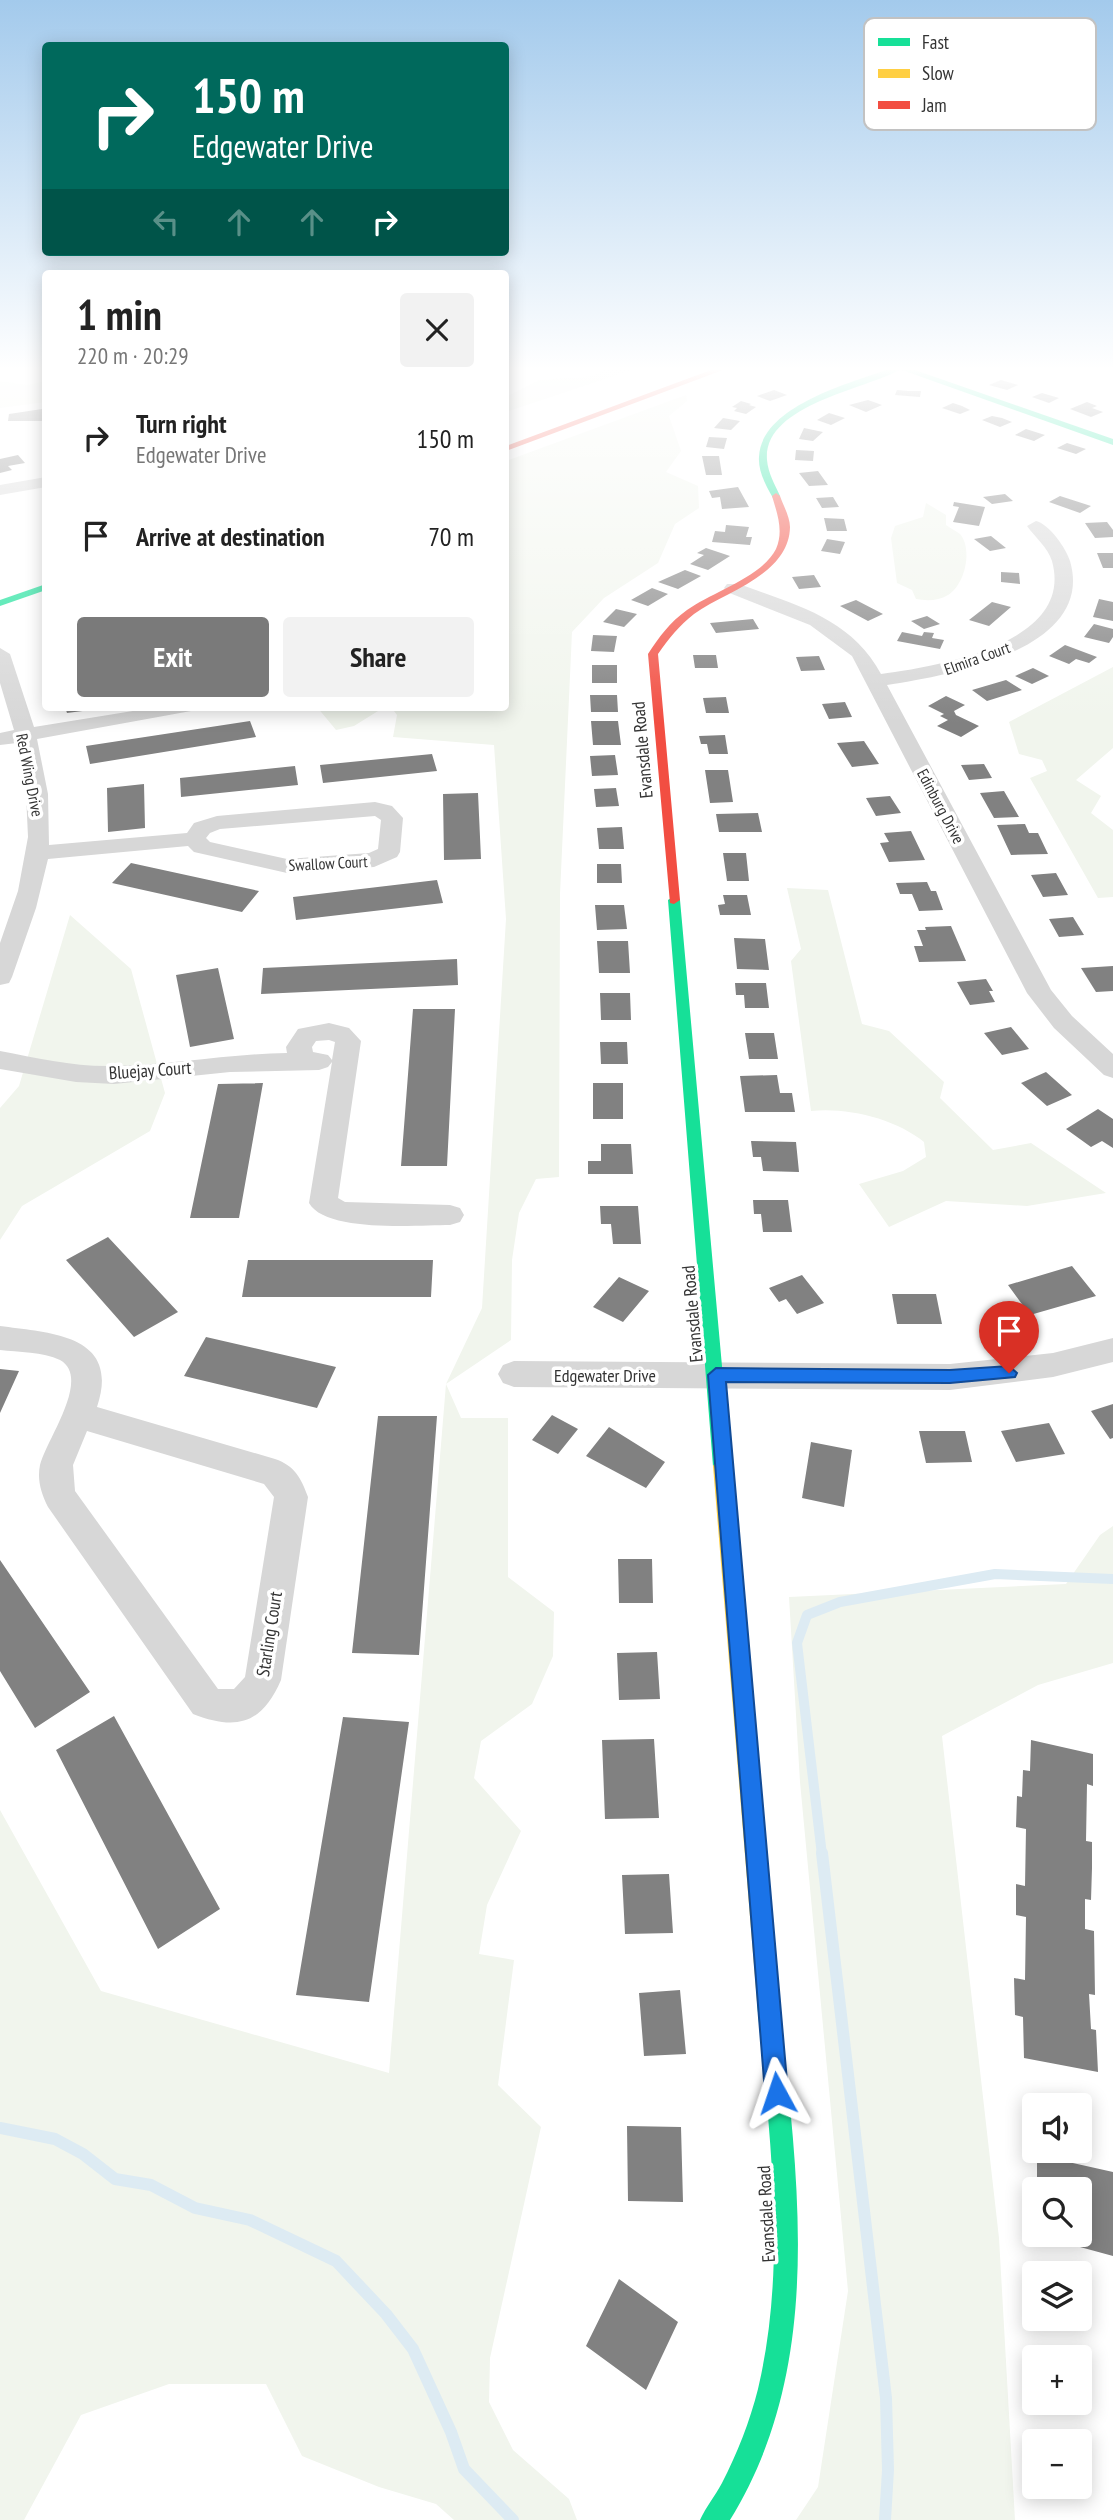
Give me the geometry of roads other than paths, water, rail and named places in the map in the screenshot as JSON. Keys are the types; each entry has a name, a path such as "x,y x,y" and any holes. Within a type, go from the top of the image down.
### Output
{"street":[{"name":"Evansdale Road","path":"714,2520 728,2502 759,2431 779,2365 788,2297 788,2232 653,654 655,643 672,623 733,588 776,558 788,537 787,516 772,488"},
{"name":"Elmira Court","path":"875,681 962,666 1002,651 1041,627 1061,601 1065,576 1055,550 1037,526"},
{"path":"0,586 42,572"},
{"path":"0,603 42,588"},
{"name":"Edinburg Drive","path":"733,588 834,630 860,653 1035,985 1063,1022 1113,1069"},
{"name":"Red Wing Drive","path":"0,654 23,735 40,811 37,853 0,977"},
{"path":"0,739 149,711"},
{"name":"Swallow Court","path":"37,853 194,839 202,828 217,823 375,810 384,811 392,818 389,852 374,860 287,866 202,847 194,839"},
{"name":"Bluejay Court","path":"0,1060 76,1073 114,1075 230,1063 301,1061 300,1041 307,1035 334,1031 344,1035 348,1041 323,1202 331,1210 340,1212 450,1214"},
{"name":"Starling Court","path":"0,1338 61,1346 76,1354 86,1365 90,1380 55,1468 55,1485 60,1497 206,1702 220,1708 233,1708 248,1701 263,1680 291,1497 286,1483 275,1473 78,1415"},
{"name":"Edgewater Drive","path":"514,1374 962,1376 1053,1365 1113,1350"}],"waterway":[{"path":"822,1855 797,1643 807,1615 840,1602 995,1574 1113,1579"},
{"path":"822,1853 886,2398 888,2470 885,2520"},
{"path":"0,2128 55,2139 83,2154 115,2179 151,2185 195,2208 250,2220 336,2261 386,2314 413,2349 451,2432 464,2469 513,2520"}]}
